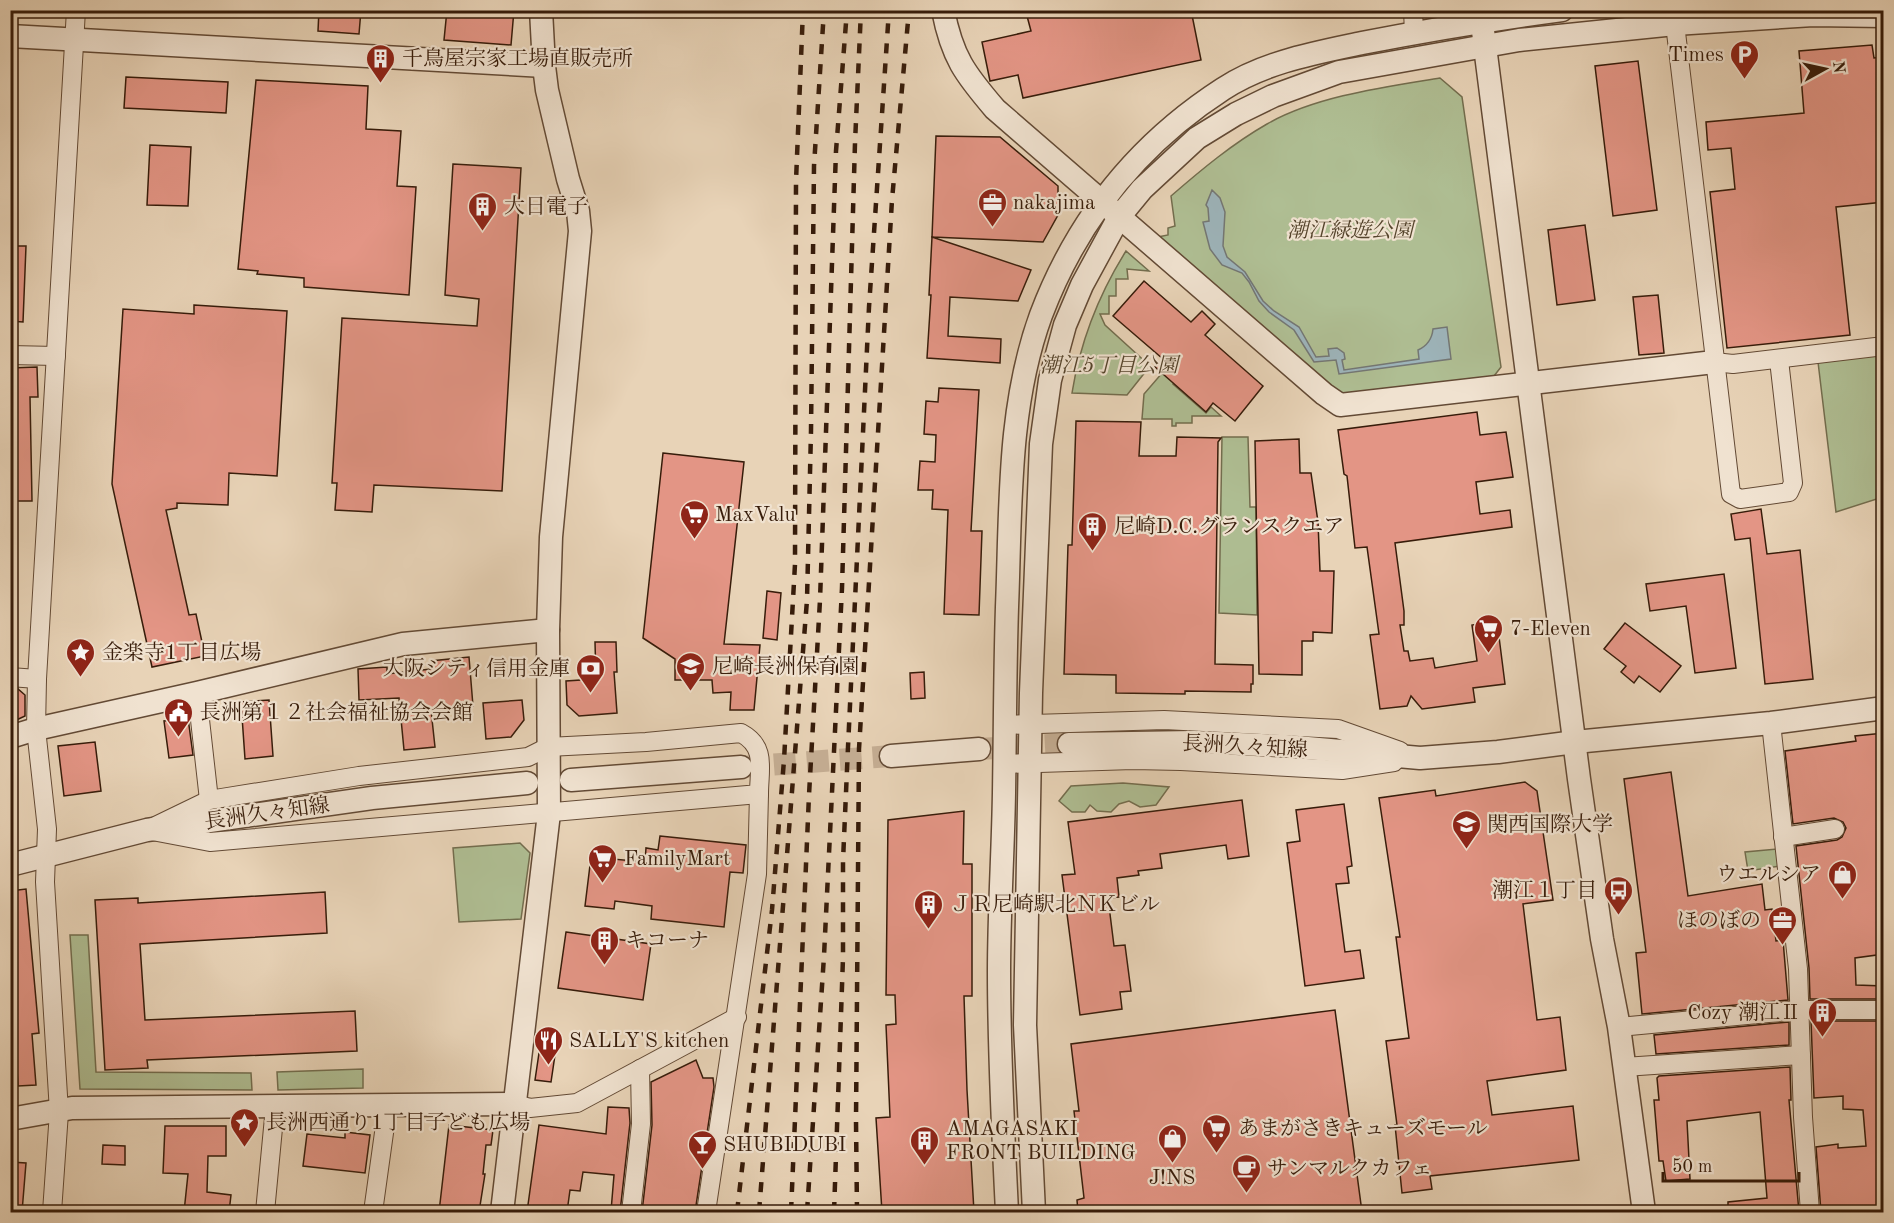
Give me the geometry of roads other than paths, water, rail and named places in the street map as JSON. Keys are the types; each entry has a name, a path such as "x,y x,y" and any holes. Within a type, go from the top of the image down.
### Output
{"street":[{"path":"52,1212 59,1112 45,882 47,829 36,729 76,10"},
{"path":"502,1212 549,813 548,630 551,537 580,231 578,211 568,179 544,66 540,10"},
{"path":"944,10 949,39 962,69 995,109 1324,394 1340,405 1714,362 1733,364 1779,360 1884,346"},
{"path":"1007,1212 1001,1095 999,970 1004,725 1014,442 1024,374 1041,316 1059,274 1101,200 1123,173 1185,115 1226,86 1262,69 1414,22 1482,22 1562,10"},
{"path":"1034,1212 1025,1025 1030,724 1041,444 1050,380 1065,325 1082,285 1119,217 1142,189 1197,138 1236,114 1273,96 1339,72 1519,40 1675,24 1813,15 1884,16"},
{"path":"1482,22 1575,742 1602,939 1619,1028 1644,1212"},
{"path":"1675,24 1731,494 1740,499 1789,492 1793,483 1779,360"},
{"path":"10,36 544,66"},
{"path":"10,355 56,356"},
{"path":"10,737 403,644 548,630"},
{"path":"10,677 37,679"},
{"path":"196,693 209,800"},
{"name":"長洲久々知線","path":"1069,744 1217,743 1286,746 1420,758 1771,723 1884,708"},
{"path":"1004,725 1164,720 1338,729 1420,758"},
{"path":"1771,723 1798,969 1803,1117 1810,1212"},
{"path":"147,830 209,800 359,776 528,757 548,747 741,734 752,739 760,751 757,874 706,1212"},
{"path":"891,756 979,749"},
{"path":"1004,764 1132,760 1342,770 1420,758"},
{"path":"572,780 741,767"},
{"name":"長洲久々知線","path":"10,866 147,830 372,798 526,783"},
{"path":"147,830 210,842 759,794"},
{"path":"1783,837 1835,830"},
{"path":"1619,1028 1800,1010 1884,1010"},
{"path":"10,1119 72,1108 515,1104 530,1108 577,1103 737,1017"},
{"path":"1624,1067 1801,1055"},
{"path":"632,1212 641,1124 640,1069"},
{"path":"374,1212 388,1104"},
{"path":"265,1212 275,1107"}],"water":[{"path":"1212,190 1220,198 1225,212 1223,246 1227,257 1245,272 1263,301 1299,327 1316,357 1329,356 1328,349 1337,348 1344,353 1345,359 1342,360 1344,370 1419,359 1418,350 1428,342 1433,329 1447,327 1451,359 1339,374 1336,360 1314,362 1294,330 1269,312 1259,301 1242,273 1222,265 1210,249 1203,222 1209,221 1206,205"}],"tunnel":[{"path":"979,749 1069,744"},
{"path":"741,767 891,756"}],"railway":[{"path":"737,1212 772,910 784,760 795,564 796,181 803,10"},
{"path":"759,1212 807,600 814,166 824,10"},
{"path":"791,1212 820,600 836,151 847,10"},
{"path":"807,1212 824,956 842,588 861,10"},
{"path":"834,1212 848,747 869,307 889,10"},
{"path":"857,1212 859,749 892,200 909,10"}],"place":[{"name":"Times","path":"1745,80"},
{"name":"千鳥屋宗家工場直販売所","path":"381,84"},
{"name":"nakajima","path":"992,228"},
{"name":"大日電子","path":"483,232"},
{"name":"MaxValu","path":"694,540"},
{"name":"尼崎D.C.グランスクエア","path":"1093,552"},
{"name":"7-Eleven","path":"1489,654"},
{"name":"金楽寺1丁目広場","path":"81,678"},
{"name":"尼崎長洲保育園","path":"691,692"},
{"name":"大阪シティ信用金庫","path":"591,694"},
{"name":"長洲第１２社会福祉協会会館","path":"179,738"},
{"name":"関西国際大学","path":"1466,850"},
{"name":"FamilyMart","path":"603,884"},
{"name":"ウエルシア","path":"1842,900"},
{"name":"潮江１丁目","path":"1618,916"},
{"name":"ＪＲ尼崎駅北ＮＫビル","path":"929,930"},
{"name":"ほのぼの","path":"1782,946"},
{"name":"キコーナ","path":"604,966"},
{"name":"Cozy 潮江Ⅱ","path":"1822,1038"},
{"name":"SALLY'S kitchen","path":"548,1066"},
{"name":"長洲西通り1丁目子ども広場","path":"245,1148"},
{"name":"あまがさきキューズモール","path":"1217,1154"},
{"name":"J!NS","path":"1172,1164"},
{"name":"AMAGASAKI FRONT BUILDING","path":"925,1166"},
{"name":"SHUBIDUBI","path":"702,1170"},
{"name":"サンマルクカフェ","path":"1246,1194"}],"park label":[{"name":"潮江緑遊公園","path":"1350,230"},
{"name":"潮江5丁目公園","path":"1109,365"}]}
